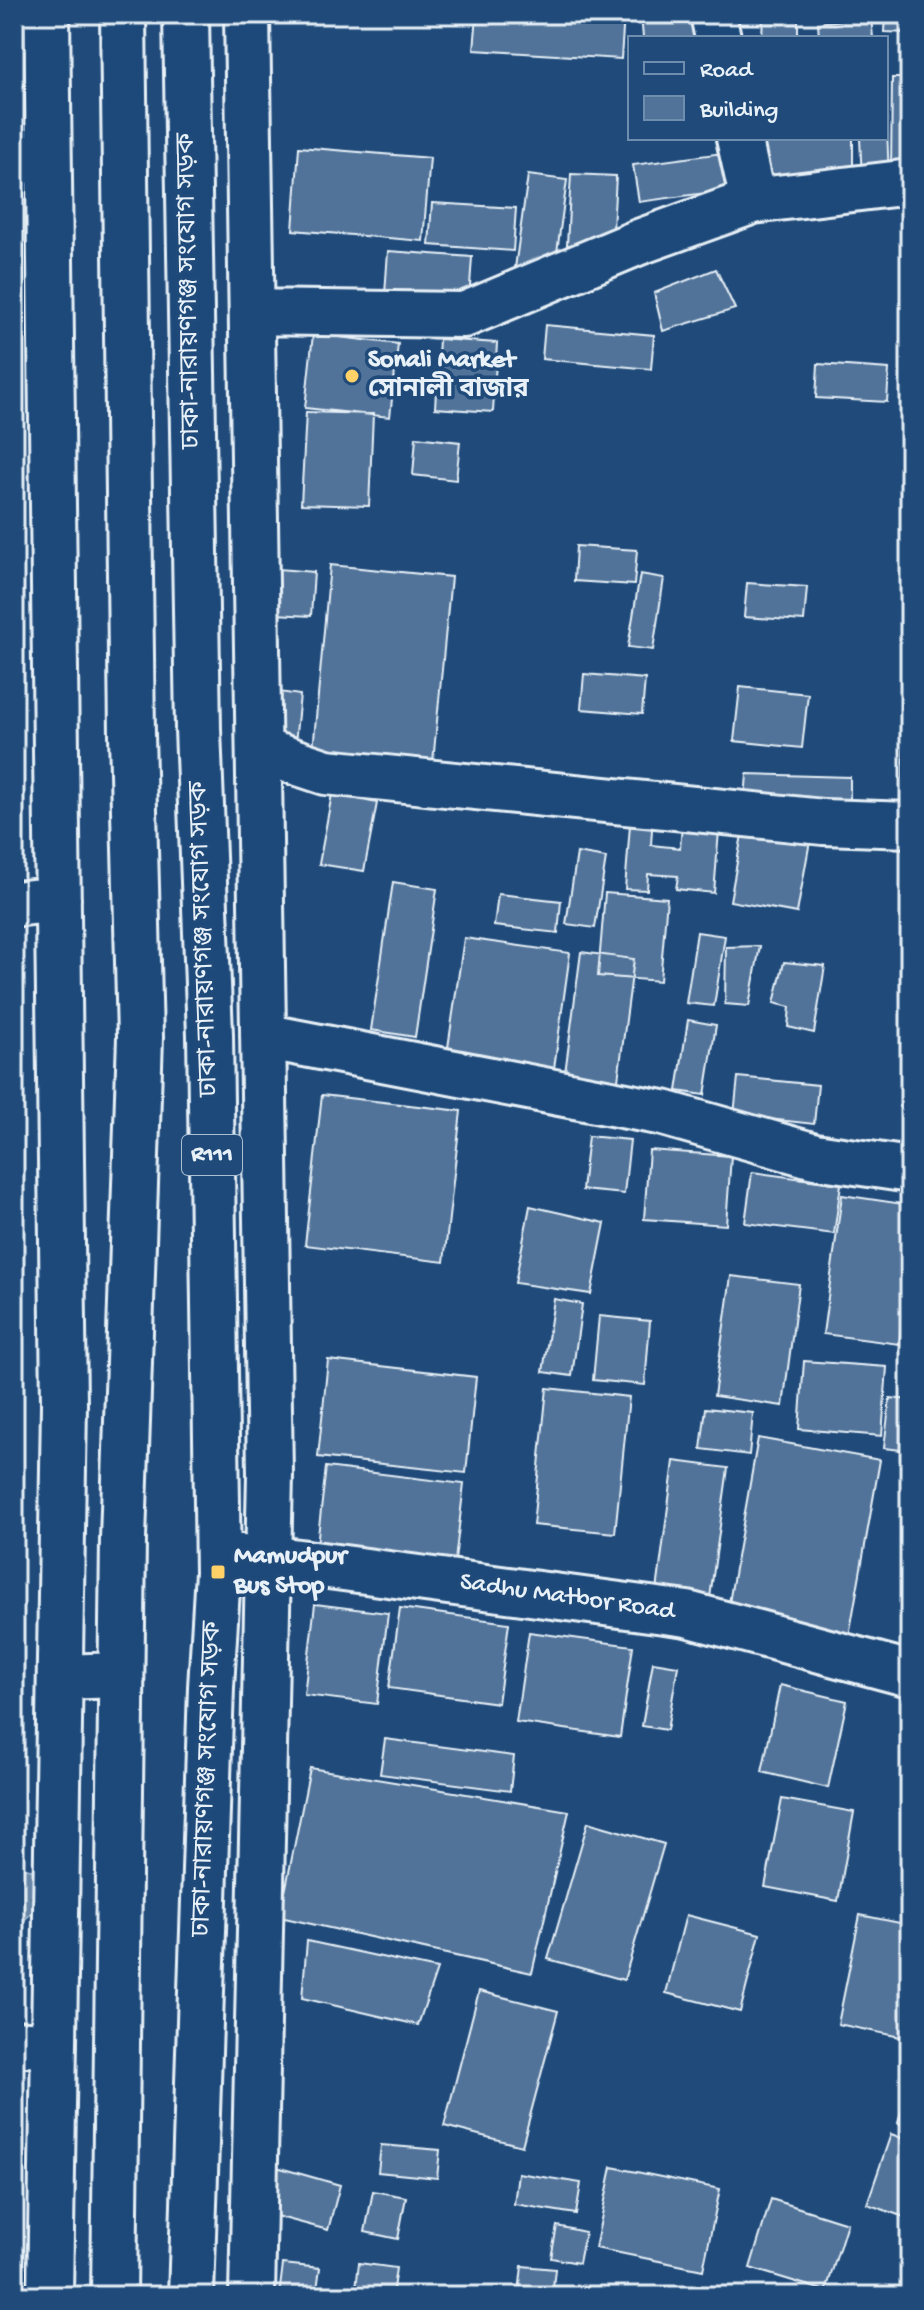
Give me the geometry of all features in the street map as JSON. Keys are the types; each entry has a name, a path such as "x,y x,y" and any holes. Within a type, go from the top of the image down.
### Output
{"street":[{"path":"47,14 64,1404 60,1677 34,2044 50,2296"},
{"path":"114,2296 123,1539 140,1037 132,735 123,14"},
{"name":"ঢাকা-নারায়ণগঞ্জ সংযোগ সড়ক","path":"186,14 198,729 210,1035 218,1556 191,2296"},
{"path":"247,14 270,1474 252,2296"},
{"path":"713,14 718,36"},
{"path":"739,140 753,201"},
{"path":"252,312 464,315 639,242 753,201 910,182"},
{"path":"259,750 326,772 823,822 910,825"},
{"path":"14,904 58,899"},
{"path":"263,1036 663,1113 815,1156 910,1170"},
{"name":"Sadhu Matbor Road","path":"218,1556 269,1558 687,1614 910,1674"},
{"path":"60,1677 121,1675"}],"water":[{"path":"14,1865 30,1869 42,1878 43,1903 14,1929"}],"building":[{"path":"477,14 624,14 621,59 474,50"},
{"path":"641,14 696,14 698,36 643,36"},
{"path":"763,14 798,14 798,36 762,36"},
{"path":"885,14 910,14 910,33 884,32"},
{"path":"871,17 873,36 819,36 818,23"},
{"path":"892,78 910,78 910,172 891,171"},
{"path":"760,140 853,140 853,179 760,178"},
{"path":"860,140 888,140 889,179 862,180"},
{"path":"299,147 430,158 423,241 293,230"},
{"path":"737,151 743,188 639,202 633,165"},
{"path":"571,174 616,176 612,247 567,245"},
{"path":"528,175 567,180 554,274 515,268"},
{"path":"432,203 516,208 513,251 429,245"},
{"path":"388,251 472,257 469,300 385,294"},
{"path":"716,269 735,309 663,331 654,293"},
{"path":"545,325 654,335 651,369 542,359"},
{"name":"Sonali Market সোনালী বাজার","path":"313,334 398,344 390,417 305,408"},
{"path":"439,339 497,343 493,412 435,408"},
{"path":"818,364 889,369 887,402 816,398"},
{"path":"306,412 373,414 369,506 301,504"},
{"path":"416,437 460,442 456,480 413,475"},
{"path":"576,546 637,550 634,585 574,581"},
{"path":"330,565 451,577 433,762 313,750"},
{"path":"278,569 314,572 311,616 275,614"},
{"path":"640,574 664,578 653,650 628,647"},
{"path":"747,583 807,587 804,621 744,617"},
{"path":"584,674 645,679 642,714 581,709"},
{"path":"740,687 808,694 802,748 734,741"},
{"path":"266,690 300,695 295,743 261,738"},
{"path":"904,700 910,700 910,799 903,799"},
{"path":"747,774 850,777 850,825 743,824"},
{"path":"332,794 377,803 364,871 319,864"},
{"path":"631,812 653,814 651,845 680,848 683,815 720,818 714,893 676,889 678,876 648,874 647,890 625,889"},
{"path":"743,829 810,841 797,913 730,901"},
{"path":"577,853 606,858 595,928 566,924"},
{"path":"393,882 437,889 415,1037 371,1030"},
{"path":"605,893 667,898 660,981 598,976"},
{"path":"498,894 561,901 558,933 494,926"},
{"path":"697,932 725,936 714,1006 686,1003"},
{"path":"464,938 570,953 551,1090 444,1075"},
{"path":"760,946 749,1006 725,1004 726,947"},
{"path":"581,952 634,959 613,1118 560,1111"},
{"path":"784,962 825,966 814,1033 788,1027 790,1007 774,1003"},
{"path":"688,1020 716,1025 705,1095 677,1091"},
{"path":"738,1077 818,1085 814,1124 734,1115"},
{"path":"322,1095 461,1111 444,1262 305,1245"},
{"path":"588,1136 630,1140 624,1194 582,1190"},
{"path":"649,1150 731,1156 726,1225 644,1219"},
{"path":"752,1172 841,1184 834,1234 745,1223"},
{"path":"842,1195 910,1205 910,1264 899,1344 823,1334"},
{"path":"530,1206 605,1223 591,1294 515,1283"},
{"path":"731,1276 799,1284 783,1406 714,1396"},
{"path":"554,1299 582,1304 572,1376 543,1372"},
{"path":"599,1316 650,1321 645,1385 593,1380"},
{"path":"328,1360 476,1377 466,1473 318,1457"},
{"path":"804,1361 887,1367 882,1436 799,1429"},
{"path":"547,1388 629,1397 615,1533 533,1525"},
{"path":"890,1398 910,1400 910,1451 884,1448"},
{"path":"706,1408 753,1413 749,1455 701,1449"},
{"path":"758,1438 880,1460 848,1642 726,1620"},
{"path":"674,1461 728,1468 709,1605 656,1598"},
{"path":"326,1467 464,1484 453,1578 315,1562"},
{"path":"315,1604 388,1613 377,1704 304,1695"},
{"path":"400,1608 509,1623 498,1703 389,1688"},
{"path":"529,1632 633,1646 620,1737 516,1722"},
{"path":"653,1662 678,1666 667,1730 642,1726"},
{"path":"780,1685 847,1701 828,1788 762,1772"},
{"path":"385,1739 514,1756 510,1791 380,1774"},
{"path":"310,1768 569,1811 532,1973 280,1917"},
{"path":"782,1799 854,1812 838,1901 765,1887"},
{"path":"588,1822 664,1844 624,1980 548,1959"},
{"path":"686,1915 760,1934 740,2012 666,1993"},
{"path":"860,1915 910,1925 910,2039 838,2024"},
{"path":"307,1941 437,1969 418,2025 302,1998"},
{"path":"479,1991 558,2011 522,2146 444,2126"},
{"path":"910,2083 910,2126 898,2123"},
{"path":"891,2134 910,2141 910,2219 867,2204"},
{"path":"381,2145 440,2150 437,2178 378,2172"},
{"path":"273,2166 340,2185 328,2230 261,2212"},
{"path":"612,2167 720,2189 703,2270 595,2248"},
{"path":"518,2173 581,2183 576,2214 514,2204"},
{"path":"373,2191 406,2197 398,2239 365,2232"},
{"path":"771,2199 847,2223 826,2291 750,2268"},
{"path":"557,2226 585,2232 579,2263 551,2258"},
{"path":"359,2263 396,2268 392,2296 355,2296"},
{"path":"283,2264 320,2268 316,2296 279,2296"},
{"path":"522,2266 555,2269 552,2296 519,2293"}],"place":[{"name":"Sonali Market সোনালী বাজার","path":"352,376"},
{"name":"Mamudpur Bus Stop","path":"218,1572"}]}
